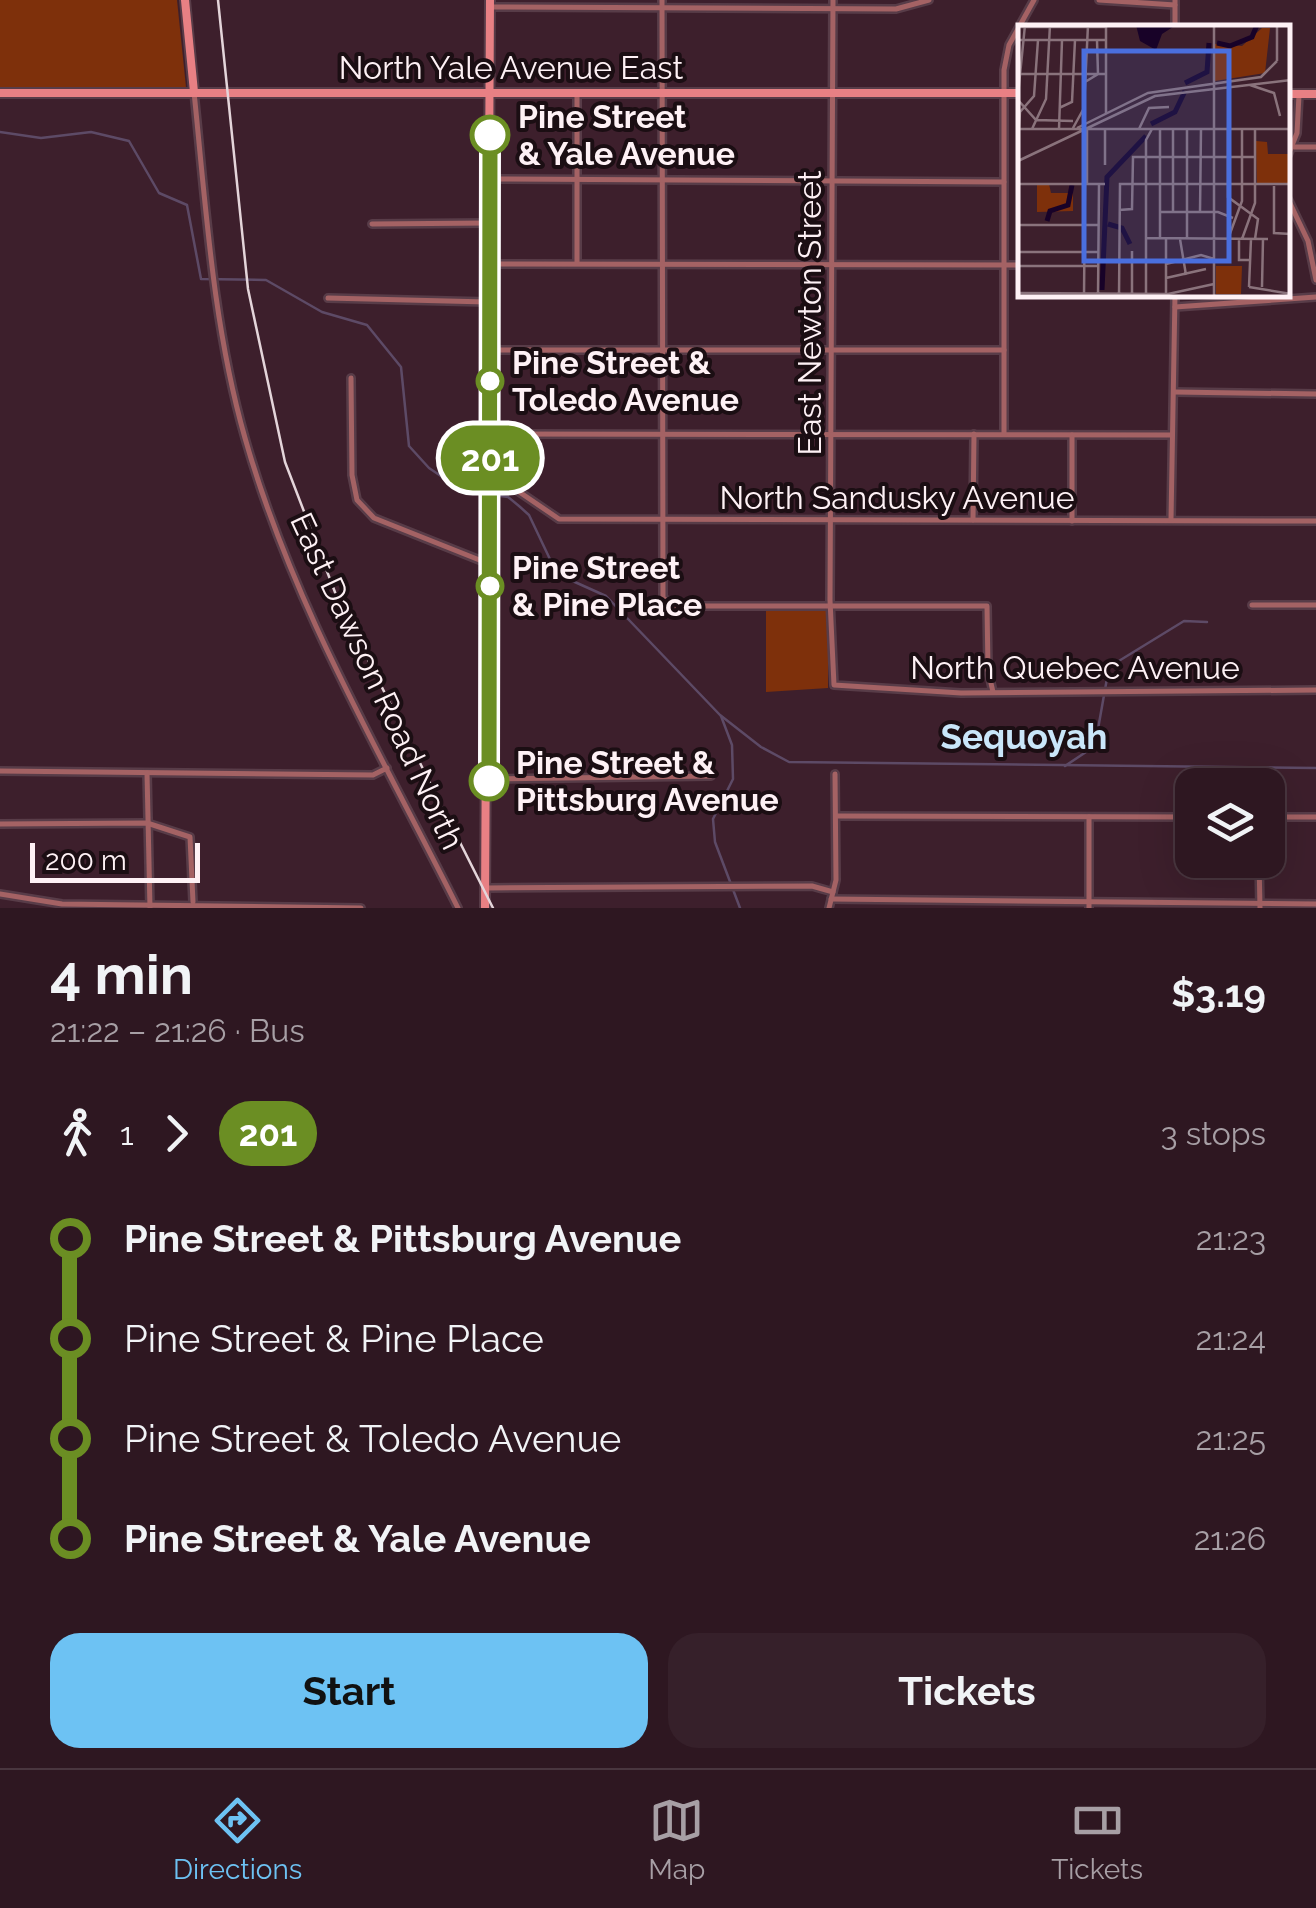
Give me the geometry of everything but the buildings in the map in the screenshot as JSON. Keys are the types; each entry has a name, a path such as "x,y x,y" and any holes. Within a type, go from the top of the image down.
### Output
{"main road":[{"name":"East Dawson Road North","path":"185,0 194,92"},
{"path":"487,908 490,3"},
{"name":"North Yale Avenue East","path":"0,93 1018,93"},
{"path":"1291,94 1316,94"}],"street":[{"path":"490,3 832,4 896,9 930,0"},
{"path":"1020,25 1034,0"},
{"path":"1098,0 1175,3"},
{"path":"662,4 662,592 666,603 987,606 988,670 993,692"},
{"name":"East Newton Street","path":"832,4 834,685"},
{"path":"1004,434 1004,93 1009,45 1018,29"},
{"name":"East Dawson Road North","path":"194,92 214,286 234,394 266,506 300,595 458,908"},
{"path":"576,92 576,263"},
{"path":"1291,151 1300,94"},
{"path":"1294,147 1316,147"},
{"path":"491,179 1004,182"},
{"path":"1291,206 1308,241 1316,280"},
{"path":"372,224 491,224"},
{"path":"491,264 1018,265"},
{"path":"1175,307 1316,297"},
{"path":"328,298 490,302"},
{"path":"490,434 1171,435 1176,431 1175,298"},
{"path":"490,350 1004,350"},
{"path":"351,378 352,475 364,509 450,552 490,563"},
{"path":"1175,392 1316,394"},
{"path":"972,520 974,434"},
{"path":"1072,435 1072,521"},
{"path":"1171,435 1171,520"},
{"name":"North Sandusky Avenue","path":"490,484 512,487 559,519 1316,521"},
{"path":"1252,605 1316,605"},
{"name":"North Quebec Avenue","path":"834,685 842,689 993,692 1316,690"},
{"path":"0,771 372,775 387,768"},
{"path":"148,774 150,906"},
{"path":"829,908 836,816 834,774"},
{"path":"489,779 710,776"},
{"path":"836,816 1175,817"},
{"path":"1089,817 1089,906"},
{"path":"1285,817 1316,817"},
{"path":"0,824 147,823 190,837 194,903"},
{"path":"1259,878 1260,906"},
{"path":"487,892 812,886 832,896 1089,906 1316,904"},
{"path":"0,894 62,904 361,908"}],"shaded area":[{"path":"0,0 177,0 186,87 0,89"},
{"path":"766,609 828,610 828,688 766,692"}],"waterway":[{"path":"0,132 41,138 91,132 129,141 159,193 187,205 201,279 266,280 322,312 367,325 401,367 409,446 429,468 463,491 508,497 529,515 557,574 606,596 720,715 761,747 789,762 1316,768"},
{"path":"1065,766 1095,746 1109,667 1184,621 1207,622"},
{"path":"721,716 732,745 733,779 713,819 715,842 740,908"}],"railway":[{"path":"218,0 248,289 285,462 338,600 493,908"}],"bus line":[{"name":"201","path":"489,781 490,135"}],"place":[{"name":"Pine Street & Yale Avenue","path":"490,135"},
{"name":"Pine Street & Toledo Avenue","path":"490,381"},
{"name":"Pine Street & Pine Place","path":"490,586"},
{"name":"Pine Street & Pittsburg Avenue","path":"489,781"}],"district":[{"name":"Sequoyah","path":"1024,737"}]}
